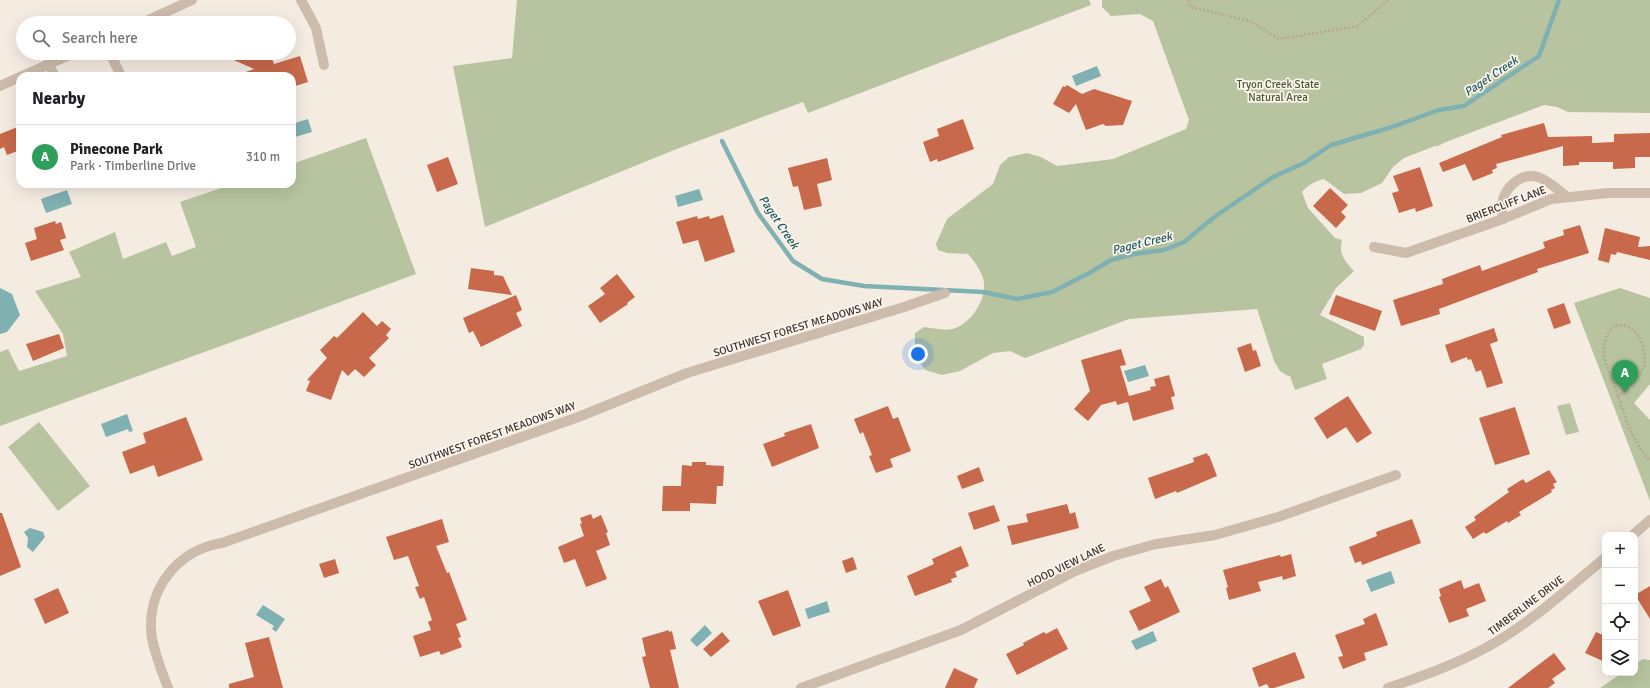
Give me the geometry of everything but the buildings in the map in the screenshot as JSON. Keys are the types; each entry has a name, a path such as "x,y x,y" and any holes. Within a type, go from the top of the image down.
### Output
{"street":[{"path":"157,16 192,0"},
{"path":"301,0 316,28 324,65"},
{"path":"30,72 57,60"},
{"path":"113,60 119,72"},
{"path":"48,64 53,72"},
{"path":"0,86 16,78"},
{"path":"1503,219 1501,204 1506,190 1517,181 1530,176 1538,177 1552,185 1566,196"},
{"name":"BRIERCLIFF LANE","path":"1374,247 1406,254 1503,219 1551,199 1566,196 1608,193 1650,193"},
{"name":"SOUTHWEST FOREST MEADOWS WAY","path":"168,688 152,639 152,606 157,592 165,578 175,566 187,556 202,548 230,540 581,416 687,372 904,307 945,293"},
{"name":"HOOD VIEW LANE","path":"801,688 961,630 1076,571 1113,556 1156,544 1215,535 1278,517 1396,475"},
{"path":"1636,532 1650,520"},
{"name":"TIMBERLINE DRIVE","path":"1388,688 1455,663 1500,640 1522,625 1602,560"}],"path":[{"path":"1188,0 1191,7 1250,22 1279,39 1358,26 1388,0"},
{"path":"1632,324 1621,326 1612,331 1604,345 1605,358 1618,397 1636,442 1650,461"},
{"path":"1618,397 1645,366 1648,355"}],"green space":[{"path":"517,0 1089,0 1091,5 808,113 803,102 674,150 485,227 453,66 512,58"},
{"name":"Tryon Creek State Natural Area","path":"1102,0 1650,0 1650,113 1568,112 1557,107 1544,105 1404,158 1393,167 1382,183 1361,193 1344,194 1324,179 1307,187 1302,192 1308,208 1335,238 1342,240 1341,249 1343,257 1354,271 1336,288 1320,315 1364,337 1364,345 1361,349 1322,364 1327,379 1295,390 1290,376 1280,371 1274,361 1257,309 1129,319 1025,358 1010,351 993,353 960,371 942,375 925,370 915,353 915,333 924,327 949,330 966,322 977,309 981,301 984,285 980,271 968,254 947,253 938,250 936,244 947,219 993,184 1000,165 1009,157 1027,153 1041,157 1057,166 1113,159 1186,129 1189,120 1153,21 1140,14 1111,16 1102,7"},
{"path":"366,138 416,274 0,426 0,352 8,349 19,371 67,356 63,334 35,291 81,277 69,252 115,232 123,259 166,242 172,256 196,247 180,202 221,188 296,188 296,163"},
{"path":"1620,288 1650,298 1650,384 1634,403 1650,420 1650,501 1574,303"},
{"path":"1570,403 1579,432 1566,435 1557,406"},
{"path":"39,422 90,486 58,511 8,447"},
{"path":"1643,659 1650,660 1650,688 1600,688 1618,676 1638,676 1638,662"}],"water":[{"path":"1097,66 1101,76 1076,86 1072,76"},
{"path":"308,119 312,132 296,137 296,123"},
{"path":"699,189 703,200 678,207 675,196"},
{"path":"67,190 72,204 46,213 41,199"},
{"path":"0,288 12,294 20,315 7,332 0,334"},
{"path":"1145,365 1149,376 1128,382 1124,371"},
{"path":"127,414 133,431 129,432 128,429 106,437 101,424"},
{"path":"30,528 43,532 45,537 33,552 27,547 28,538 24,532"},
{"path":"1391,571 1395,583 1371,592 1366,580"},
{"path":"827,601 830,612 808,619 805,609"},
{"path":"263,605 285,619 276,632 272,629 274,626 256,615"},
{"path":"705,625 712,633 697,647 690,640"},
{"path":"1153,631 1157,641 1136,650 1131,641"}],"waterway":[{"name":"Paget Creek","path":"722,141 758,213 793,261 822,279 864,286 983,292 1017,299 1052,292 1111,260 1134,254 1164,250 1184,242 1217,215 1273,177 1304,163 1331,145 1392,127 1439,110 1464,106 1539,56 1559,0"}],"place":[{"name":"Pinecone Park","path":"1625,393"}]}
